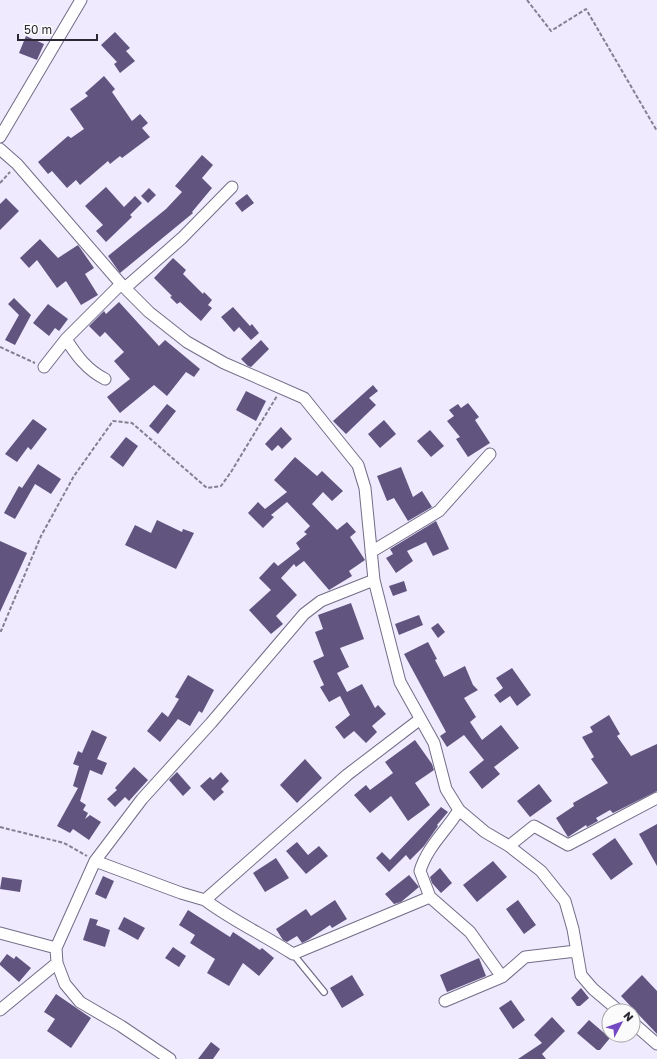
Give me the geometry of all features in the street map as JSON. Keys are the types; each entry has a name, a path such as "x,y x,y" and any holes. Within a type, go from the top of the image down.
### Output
{"street":[{"path":"0,137 81,0"},
{"path":"0,149 17,164 123,286 149,312 186,342 224,363 282,387 304,398 358,465 365,488 374,580 400,682 419,720 434,743 446,789 459,810 484,832 509,846 541,871 565,901 573,929 581,975 593,989 610,1003"},
{"path":"44,367 66,339 123,286 182,238 232,187"},
{"path":"66,339 74,352 86,366 95,374 105,379"},
{"path":"371,552 439,512 490,454"},
{"path":"170,1059 121,1026 80,1002 66,984 57,964 56,948 95,861 142,799 211,723 304,614 321,601 374,580"},
{"path":"205,900 347,776 419,720"},
{"path":"509,846 534,826 568,845 657,798"},
{"path":"459,810 448,828 426,854 420,871 430,897 470,932 502,977"},
{"path":"95,861 181,893 205,900 228,917 273,941 293,954 430,897"},
{"path":"0,933 56,948"},
{"path":"445,1001 502,977 525,957 576,951"},
{"path":"0,1010 57,964"},
{"path":"641,1030 657,1044"}],"lane":[{"path":"293,954 324,992"}],"path":[{"path":"527,0 551,32 586,9 657,132"},
{"path":"0,182 17,164"},
{"path":"0,347 44,367"},
{"path":"0,630 2,631 41,536 74,476 113,421 132,423 207,488 221,486 282,387"},
{"path":"0,826 64,843 95,861"}],"building":[{"path":"115,32 130,48 126,51 135,61 120,73 114,64 117,62 101,45"},
{"path":"26,36 44,44 37,60 19,53"},
{"path":"104,76 115,89 112,92 132,121 140,114 148,123 142,128 150,137 122,158 120,156 110,164 108,161 80,185 76,180 67,188 52,171 48,174 38,162 68,136 71,138 84,129 70,109 88,96 85,93"},
{"path":"202,155 213,165 202,178 212,188 192,212 193,213 120,273 108,256 166,209 182,192 175,186"},
{"path":"106,187 124,207 135,196 142,203 130,215 132,217 106,242 96,231 103,225 85,206"},
{"path":"149,188 156,195 148,203 141,196"},
{"path":"247,194 254,203 242,212 235,203"},
{"path":"6,198 19,211 0,230 0,204"},
{"path":"40,239 58,258 78,245 94,268 85,274 98,295 81,305 66,281 57,288 37,260 29,268 20,258"},
{"path":"173,258 186,270 183,274 203,294 204,292 212,300 208,305 212,308 201,321 180,302 177,304 170,297 172,296 154,278"},
{"path":"14,298 31,315 15,345 5,340 19,315 8,304"},
{"path":"119,302 159,346 165,340 200,369 194,377 186,372 167,396 154,385 120,413 107,397 130,379 114,361 124,352 105,332 100,337 89,326 104,311 106,314"},
{"path":"48,304 68,319 59,331 55,328 49,336 33,323"},
{"path":"233,307 250,326 252,324 259,333 251,340 239,327 234,332 221,317"},
{"path":"261,340 269,349 251,367 248,366 241,359"},
{"path":"373,385 378,391 369,398 376,405 346,434 333,421"},
{"path":"246,391 266,401 256,421 236,410"},
{"path":"468,403 479,417 475,420 490,443 468,457 456,439 460,437 447,421 454,416 449,410 458,404 461,408"},
{"path":"167,404 176,411 158,434 149,426"},
{"path":"33,419 47,429 31,450 28,447 17,462 5,454"},
{"path":"384,420 396,434 380,448 368,434"},
{"path":"281,427 292,439 282,449 278,445 272,451 265,444"},
{"path":"430,430 444,446 431,457 417,441"},
{"path":"126,437 138,446 123,467 110,457"},
{"path":"295,457 317,476 322,471 343,491 332,501 323,492 312,504 337,530 347,522 356,532 350,537 365,560 349,571 352,576 329,590 304,561 296,567 294,564 281,578 297,595 276,616 283,624 271,634 249,610 271,590 259,578 274,562 278,566 300,549 296,543 307,534 304,532 310,526 287,502 271,515 274,517 263,528 248,513 258,502 265,509 287,492 274,480"},
{"path":"38,464 61,479 51,494 35,484 15,519 4,513 19,486 22,488"},
{"path":"401,467 413,497 422,491 432,507 408,521 394,498 387,501 377,476"},
{"path":"157,520 182,532 183,529 194,533 176,569 125,545 135,525 151,533"},
{"path":"436,521 449,549 433,556 426,542 407,551 413,561 396,573 386,558 393,554 390,549"},
{"path":"0,541 27,553 0,612"},
{"path":"404,581 407,591 393,596 389,586"},
{"path":"351,603 364,639 340,648 349,667 337,673 347,692 362,684 375,708 378,705 386,714 372,726 377,732 366,743 354,731 344,739 335,727 350,715 340,696 329,702 320,687 324,685 313,661 324,656 315,632 323,629 318,615"},
{"path":"419,615 423,625 399,635 395,624"},
{"path":"438,623 445,632 438,638 431,628"},
{"path":"428,642 444,677 465,666 473,685 478,690 464,698 476,717 470,722 482,740 501,725 519,748 494,767 500,774 482,789 469,772 484,760 464,735 447,747 440,736 446,732 404,654"},
{"path":"512,668 531,695 517,706 510,696 500,703 494,695 503,688 496,678"},
{"path":"188,675 214,690 202,713 199,711 190,726 178,719 160,742 147,731 162,712 168,717 179,699 175,697"},
{"path":"609,715 620,734 617,736 631,756 657,744 657,791 613,813 610,810 596,818 598,821 587,827 586,825 568,837 556,818 574,806 573,803 608,783 591,759 594,757 582,737 593,732 590,727"},
{"path":"92,730 107,737 97,759 107,763 102,775 90,770 80,801 86,805 83,810 88,813 85,819 90,815 101,822 89,840 73,829 70,833 57,826 78,788 73,786 79,766 73,764 78,751 82,753"},
{"path":"415,740 432,764 434,770 415,783 430,805 408,821 391,796 370,813 354,795 366,785 370,790 393,773 385,762"},
{"path":"305,759 322,778 297,803 280,785"},
{"path":"134,767 148,780 129,801 125,797 115,807 107,799 117,790 115,788"},
{"path":"177,772 191,788 183,796 169,780"},
{"path":"221,772 229,781 221,789 224,792 214,801 200,786 210,777 213,780"},
{"path":"539,784 552,801 530,817 517,801"},
{"path":"441,807 448,812 437,825 438,826 424,846 410,860 406,855 389,872 376,858 382,852 390,860"},
{"path":"657,824 657,866 639,834"},
{"path":"615,838 633,864 611,880 592,854"},
{"path":"297,842 308,855 319,846 328,856 306,874 286,851"},
{"path":"276,858 289,878 265,892 253,873"},
{"path":"493,861 507,877 477,902 463,885"},
{"path":"440,868 452,883 441,893 432,883 430,877"},
{"path":"409,875 419,887 401,902 394,904 385,894"},
{"path":"103,876 114,881 106,899 95,894"},
{"path":"2,877 22,880 20,892 0,889"},
{"path":"335,900 347,919 332,928 330,925 302,943 297,936 287,942 283,940 276,929 306,909 311,916"},
{"path":"518,900 536,925 524,934 506,909"},
{"path":"188,910 230,937 233,932 260,950 262,948 274,958 259,976 243,963 229,986 207,973 215,959 190,943 195,935 179,925"},
{"path":"124,917 145,928 138,940 118,929"},
{"path":"90,918 98,920 96,925 110,930 105,947 83,940"},
{"path":"173,947 186,956 179,967 165,958"},
{"path":"7,954 14,959 16,956 31,968 19,982 0,965"},
{"path":"479,958 486,976 447,992 440,975"},
{"path":"352,975 364,995 342,1008 330,988"},
{"path":"642,975 657,991 657,1034 641,1017 641,1003 628,1003 621,996"},
{"path":"581,988 589,998 580,1006 577,1006 571,998"},
{"path":"56,994 91,1018 71,1048 47,1031 55,1019 44,1012"},
{"path":"511,1000 525,1020 513,1029 499,1008"},
{"path":"552,1017 565,1031 542,1054 546,1059 518,1059 542,1043 534,1035"},
{"path":"589,1020 601,1030 601,1043 606,1043 600,1050 597,1050 577,1033"},
{"path":"211,1042 220,1049 213,1059 198,1059"}]}
